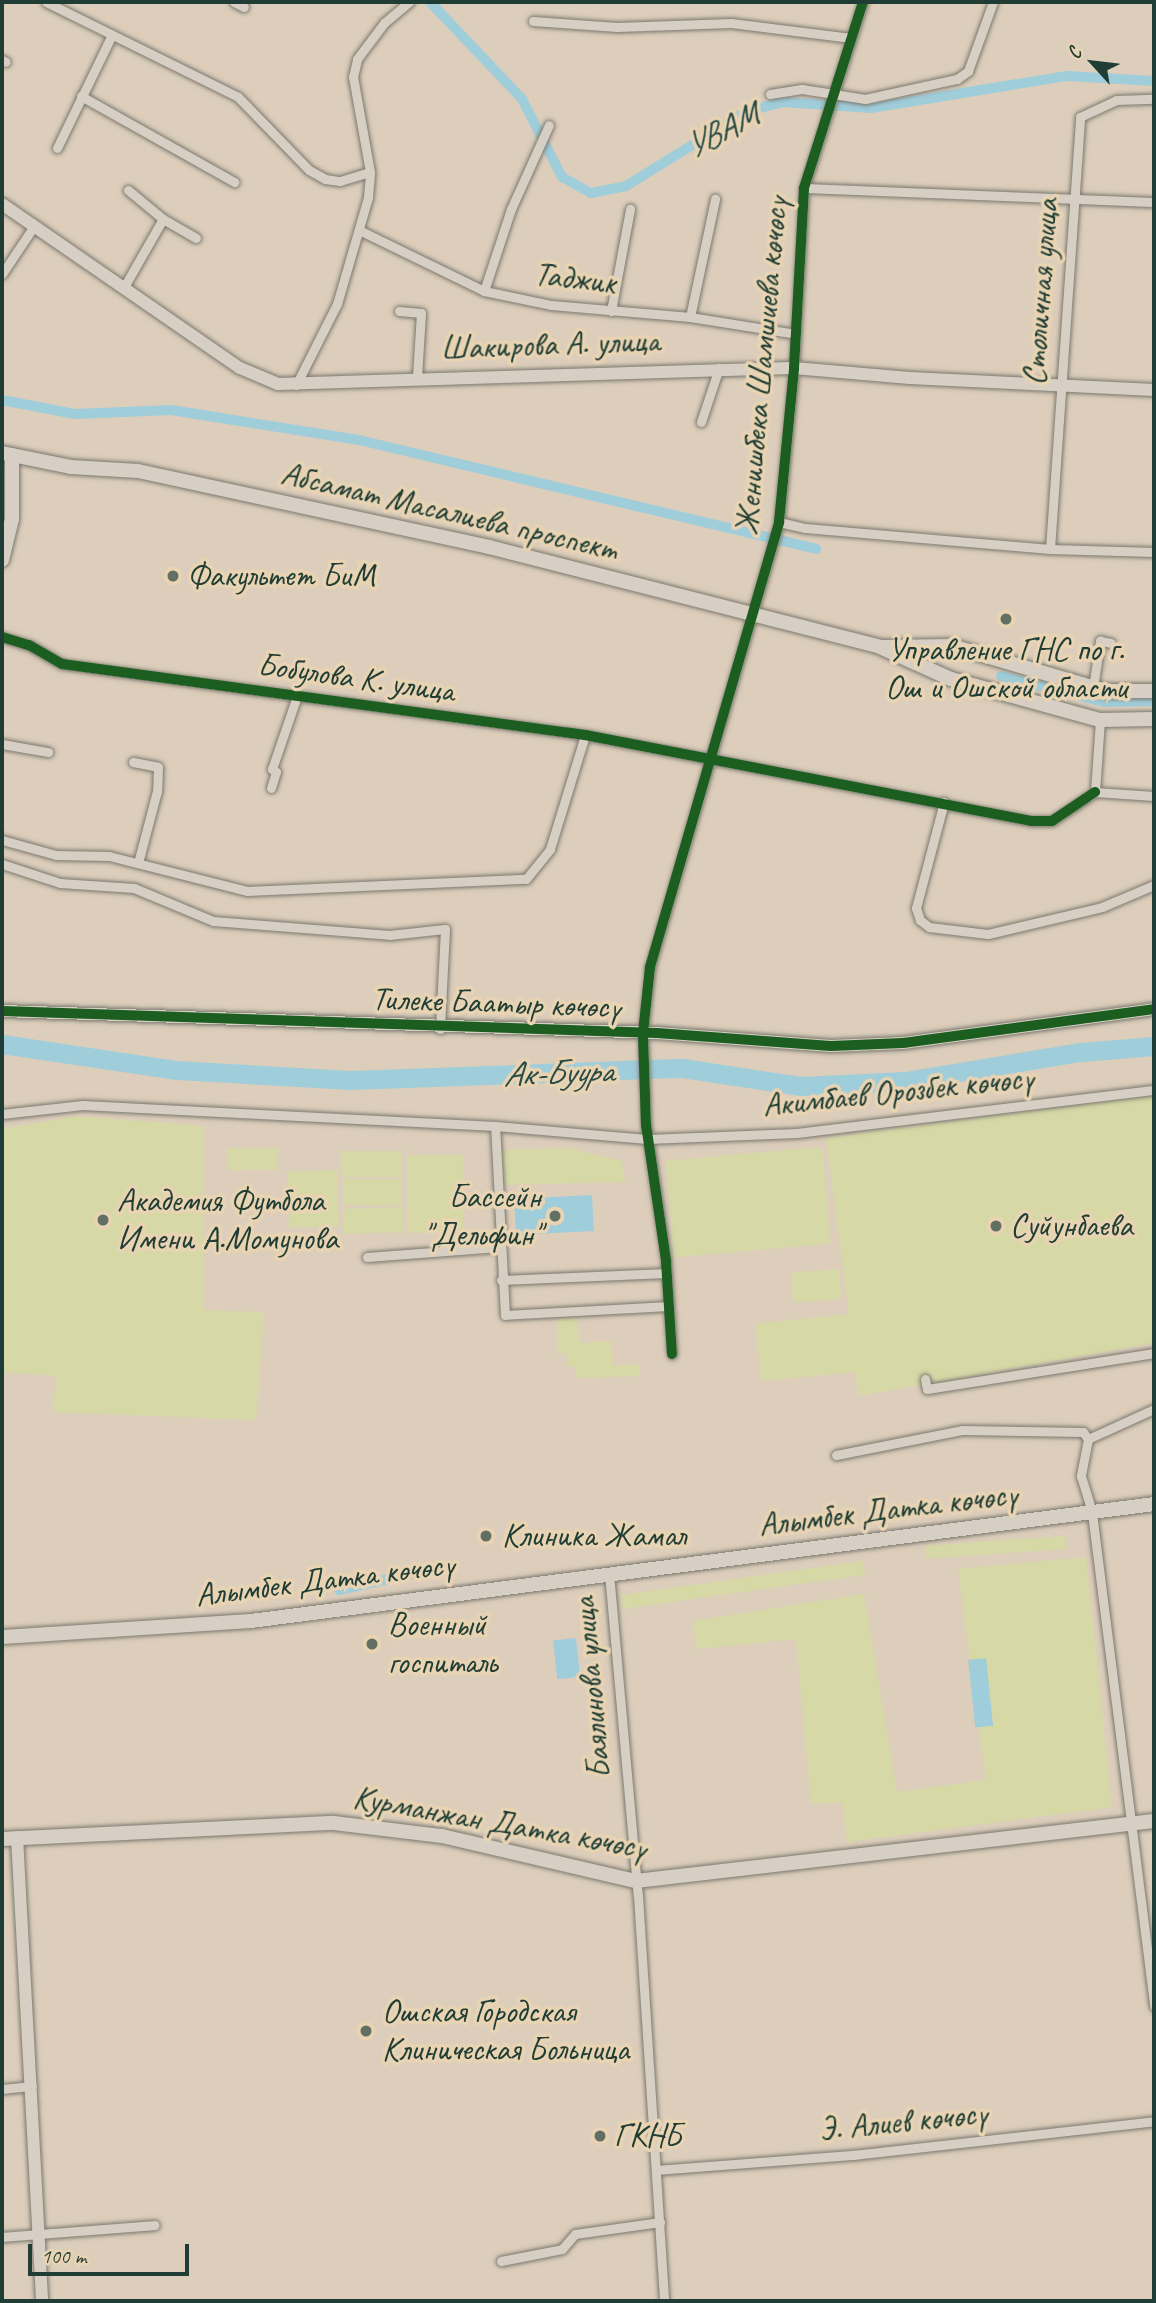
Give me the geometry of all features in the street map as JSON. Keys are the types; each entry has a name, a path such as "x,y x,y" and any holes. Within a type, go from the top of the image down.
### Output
{"main road":[{"name":"Шакирова А. улица","path":"2,204 240,368 268,381 296,385 417,376 794,368 1154,390"},
{"path":"2,477 7,454"},
{"path":"2,560 12,519 7,454"},
{"name":"Абсамат Масалиева проспект","path":"7,454 71,467 138,471 489,548 880,647 951,679 1100,720 1154,719"},
{"name":"Абсамат Масалиева проспект","path":"880,647 952,646 1093,688 1154,691"},
{"name":"Тилеке Баатыр көчөсү","path":"2,1011 440,1029 643,1033 831,1046 902,1043 1154,1009"},
{"name":"Алымбек Датка көчөсү","path":"2,1637 251,1621 1154,1504"},
{"name":"Курманжан Датка көчөсү","path":"2,1839 334,1823 442,1836 636,1881 1154,1821"},
{"path":"18,1837 42,2301"}],"street":[{"path":"46,2 60,5 111,37 238,97 309,170 325,179 340,181 370,172"},
{"path":"234,2 244,7"},
{"name":"Женишбека Шамшиева көчөсү","path":"672,1354 667,1273 647,1139 643,1033 650,967 778,525 794,368 804,188 863,2"},
{"path":"770,94 802,89 865,99 957,79 968,71 993,2"},
{"path":"296,385 337,304 361,231 370,172 354,77 357,59 384,23 406,5"},
{"path":"533,21 617,27 731,23 851,38"},
{"path":"57,148 111,37"},
{"path":"81,96 234,182"},
{"name":"Столичная улица","path":"1051,549 1080,117 1116,100 1154,99"},
{"path":"484,291 538,146 547,129"},
{"path":"804,188 1154,202"},
{"path":"128,190 163,219 196,238"},
{"path":"690,317 715,199"},
{"path":"611,311 630,209"},
{"path":"124,287 163,219"},
{"path":"2,274 34,226"},
{"name":"Таджик","path":"361,231 484,291 611,311 690,317 796,334"},
{"path":"399,311 421,313 417,376"},
{"path":"701,422 719,368"},
{"path":"778,525 1051,549 1154,552"},
{"name":"Бобулова К. улица","path":"2,638 29,645 62,664 585,735 709,756 1046,822 1095,792"},
{"path":"1093,688 1100,641 1111,643"},
{"path":"271,788 276,772 272,769 297,696"},
{"path":"1100,720 1095,792 1154,796"},
{"path":"2,840 56,855 109,856 247,891 526,879 550,849 585,735"},
{"path":"2,744 48,752"},
{"path":"134,762 158,767 157,791 138,863"},
{"path":"944,802 916,908 920,920 929,927 988,934 1102,907 1154,885"},
{"path":"2,863 60,883 134,888 213,921 389,936 445,929 440,1029"},
{"name":"Акимбаев Орозбек көчөсү","path":"2,1114 82,1105 495,1126 647,1139 797,1133 1154,1090"},
{"path":"495,1126 499,1247 506,1315 669,1306"},
{"path":"367,1256 499,1247"},
{"path":"501,1280 667,1273"},
{"path":"925,1379 927,1389 1154,1353"},
{"path":"1088,1439 1154,1409"},
{"path":"836,1455 962,1430 1083,1432 1088,1439 1081,1476 1092,1513 1154,2006"},
{"name":"Баялинова улица","path":"609,1573 636,1881 664,2301"},
{"path":"2,2089 32,2085"},
{"name":"Э. Алиев көчөсү","path":"657,2170 853,2155 1154,2121"},
{"path":"501,2262 562,2249 575,2234 660,2222"},
{"path":"2,2237 155,2225"}],"green space":[{"name":"Суйунбаева","path":"1154,1095 1154,1343 859,1396 855,1372 761,1381 756,1324 849,1314 826,1138"},
{"name":"Академия Футбола Имени А.Момунова","path":"77,1116 204,1126 203,1310 264,1312 256,1420 53,1412 56,1376 2,1372 2,1129"},
{"path":"822,1147 830,1244 674,1257 666,1161"},
{"path":"227,1148 278,1148 278,1170 227,1170"},
{"path":"567,1148 622,1161 625,1182 500,1185 499,1150"},
{"path":"342,1151 401,1151 401,1177 342,1177"},
{"path":"407,1155 463,1155 463,1233 407,1233"},
{"path":"337,1170 339,1226 289,1228 287,1172"},
{"path":"343,1179 402,1179 402,1205 343,1205"},
{"path":"403,1207 404,1232 344,1234 343,1209"},
{"path":"839,1269 841,1299 793,1302 791,1272"},
{"path":"577,1318 579,1343 611,1341 613,1366 640,1364 640,1376 576,1378 575,1366 568,1367 567,1353 558,1353 558,1319"},
{"path":"1065,1536 1066,1549 926,1559 925,1546"},
{"path":"1086,1557 1112,1807 847,1842 842,1802 811,1804 796,1639 696,1649 693,1621 864,1594 897,1792 986,1780 958,1569"},
{"path":"863,1561 865,1575 622,1609 620,1595"}],"water":[{"name":"Бассейн \"Дельфин\"","path":"592,1195 594,1231 516,1235 514,1199"},
{"path":"576,1638 580,1677 557,1679 553,1640"},
{"path":"986,1658 993,1726 975,1728 968,1660"}],"waterway":[{"name":"УВАМ","path":"430,2 522,99 562,177 591,193 626,186 747,111 783,102 871,108 1067,76 1154,81"},
{"path":"2,400 75,414 171,410 359,440 816,549"},
{"path":"1001,676 1104,702 1154,701"},
{"name":"Ак-Буура","path":"2,1044 177,1070 350,1080 682,1068 801,1086 905,1081 1081,1052 1154,1046"},
{"path":"339,1590 429,1570"}],"cycle path":[{"path":"672,1354 666,1260 646,1125 643,1033 650,967 779,522 794,368 804,188 863,2"},
{"path":"2,637 29,645 62,664 585,735 1031,821 1052,821 1095,792"},
{"path":"2,1011 657,1033 831,1046 903,1043 1154,1009"}],"place":[{"name":"Факультет БиМ","path":"173,576"},
{"name":"Управление ГНС по г. Ош и Ошской области","path":"1006,619"},
{"name":"Бассейн \"Дельфин\"","path":"555,1216"},
{"name":"Академия Футбола Имени А.Момунова","path":"103,1220"},
{"name":"Суйунбаева","path":"996,1226"},
{"name":"Клиника Жамал","path":"486,1536"},
{"name":"Военный госпиталь","path":"372,1644"},
{"name":"Ошская Городская Клиническая Больница","path":"366,2031"},
{"name":"ГКНБ","path":"600,2136"}]}
